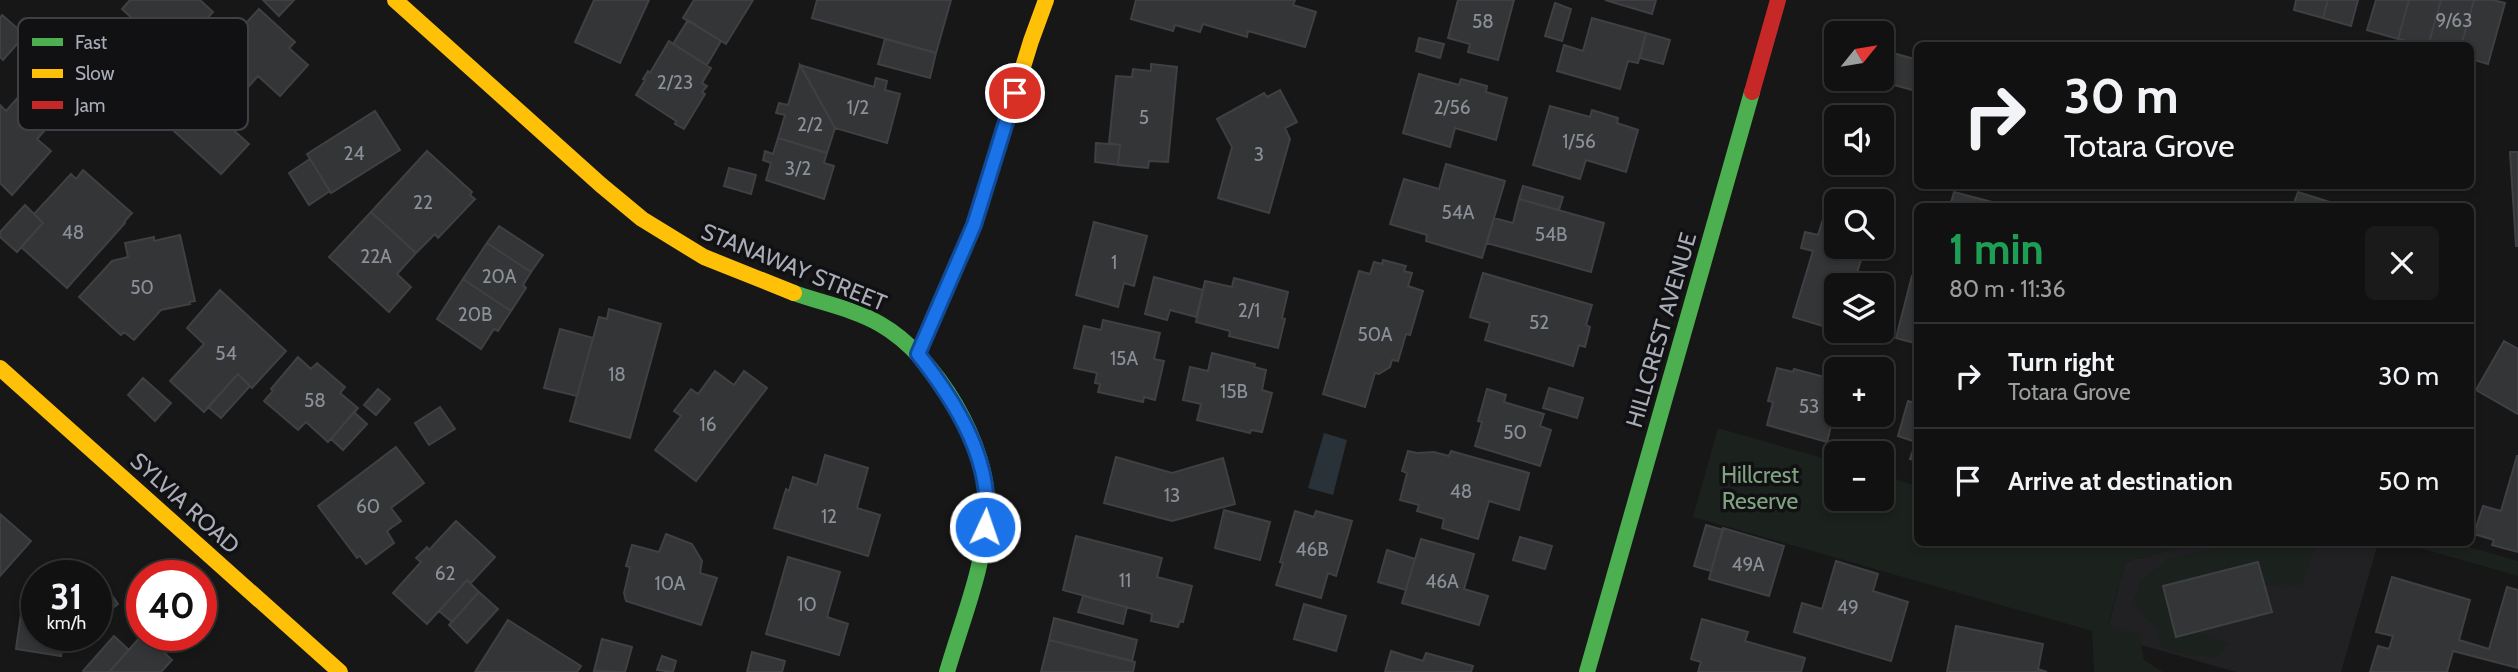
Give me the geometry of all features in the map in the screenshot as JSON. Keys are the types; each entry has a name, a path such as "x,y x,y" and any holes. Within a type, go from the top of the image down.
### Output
{"street":[{"name":"STANAWAY STREET","path":"395,0 572,159 660,232 691,251 751,278 874,321 898,336 918,354 938,379 968,433 983,474 988,499 983,542 947,672"},
{"path":"918,354 974,225 1046,0"},
{"name":"HILLCREST AVENUE","path":"1587,672 1778,0"},
{"name":"SYLVIA ROAD","path":"0,368 340,672"}],"shaded area":[{"path":"1324,433 1347,440 1333,495 1308,488"},
{"path":"2185,546 2377,546 2341,672 2236,672 2106,635 2125,562"}],"green space":[{"name":"Hillcrest Reserve","path":"1718,428 1824,459 1824,511 1894,511 1894,479 1914,485 1914,546 2185,546 2125,562 2108,625 2139,634 2144,660 2163,672 2094,672 2092,631 1693,517"},
{"path":"2226,546 2316,546 2301,585 2284,587 2264,584 2258,562 2195,632 2229,643 2217,657 2188,655 2161,648 2157,629 2132,603 2143,579 2168,559"},
{"path":"2413,546 2466,546 2518,561 2518,576"}],"building":[{"path":"130,0 200,0 213,12 207,18 132,18 122,9"},
{"path":"263,0 294,0 279,16"},
{"path":"594,0 649,0 620,63 575,42"},
{"path":"694,0 753,0 726,44 683,18"},
{"path":"817,0 951,0 936,53 812,18"},
{"path":"1136,0 1295,0 1293,5 1316,12 1305,47 1248,31 1247,37 1203,24 1200,32 1175,25 1173,31 1131,19"},
{"path":"1458,0 1514,0 1498,60 1468,52 1470,44 1448,38"},
{"path":"1605,0 1656,0 1652,14"},
{"path":"2296,0 2328,0 2323,18 2294,10"},
{"path":"2328,0 2358,0 2351,26 2323,18"},
{"path":"2376,0 2409,0 2398,39 2367,30"},
{"path":"2409,0 2441,0 2429,42 2398,39"},
{"path":"2441,0 2474,0 2462,42 2429,42"},
{"path":"2474,0 2505,3 2488,64 2474,60 2474,42 2462,42"},
{"path":"1555,3 1571,9 1562,41 1545,36"},
{"path":"259,9 295,42 289,48 308,65 280,96 258,76 248,87 248,21"},
{"path":"2,15 18,29 18,43 3,60 0,57"},
{"path":"1592,18 1646,33 1638,63 1628,61 1620,89 1557,71 1564,45 1583,51"},
{"path":"688,20 721,41 707,65 673,44"},
{"path":"1646,33 1670,40 1663,64 1640,58"},
{"path":"1419,38 1444,44 1440,58 1416,51"},
{"path":"885,39 936,53 930,78 878,64"},
{"path":"669,41 711,68 702,83 707,86 702,92 705,94 684,129 636,95 645,80 643,79 648,71 650,73"},
{"path":"1894,53 1914,59 1914,90 1894,85"},
{"path":"1151,64 1177,67 1168,162 1149,161 1148,168 1118,165 1120,145 1109,143 1116,76 1132,77 1133,69 1151,71"},
{"path":"800,65 874,87 876,78 887,81 885,90 900,94 887,143 835,128"},
{"path":"800,65 835,128 827,153 778,138 785,115 776,113 779,103 788,105"},
{"path":"1419,74 1459,85 1461,79 1487,86 1486,92 1507,98 1496,140 1455,128 1450,147 1403,133"},
{"path":"1280,90 1297,122 1285,128 1290,139 1269,213 1218,198 1232,147 1217,119 1264,93 1267,97"},
{"path":"18,97 18,130 45,130 37,139 51,151 12,195 0,183 0,105 6,111"},
{"path":"1550,106 1590,117 1592,110 1618,118 1617,123 1638,130 1626,172 1586,160 1580,179 1533,165"},
{"path":"375,111 400,150 331,193 307,154"},
{"path":"173,130 233,130 249,144 221,174"},
{"path":"778,138 827,153 824,163 834,166 824,199 766,180 771,163 763,160 765,151 773,154"},
{"path":"1096,143 1120,145 1118,165 1095,162"},
{"path":"427,151 472,192 470,195 475,199 438,238 435,234 416,253 371,212"},
{"path":"2510,152 2518,152 2518,246 2516,246"},
{"path":"310,159 330,191 309,205 289,173"},
{"path":"1446,164 1505,181 1482,258 1426,241 1427,235 1390,224 1404,179 1439,189"},
{"path":"729,168 756,175 751,194 724,186"},
{"path":"83,170 132,213 67,288 21,247 43,223 34,214 71,174 76,179"},
{"path":"1523,186 1563,197 1559,210 1519,199"},
{"path":"1954,192 1992,202 1992,203 1951,203"},
{"path":"2298,192 2333,203 2294,203"},
{"path":"1519,199 1604,223 1591,272 1487,243 1494,218 1513,223"},
{"path":"25,205 43,223 17,252 0,237 0,232"},
{"path":"371,212 416,253 397,274 411,287 389,312 329,257"},
{"path":"1824,216 1824,259 1861,259 1857,273 1824,273 1824,326 1793,317 1813,251 1801,248 1805,232 1818,235"},
{"path":"1094,222 1147,236 1134,286 1124,283 1118,307 1076,295"},
{"path":"499,226 543,255 531,272 487,243"},
{"path":"180,235 195,301 161,310 134,340 124,332 121,335 79,297 112,261 128,257 125,243 154,237 154,241"},
{"path":"487,243 531,272 523,285 526,288 511,311 463,279"},
{"path":"1383,260 1406,266 1404,271 1412,273 1408,286 1423,291 1410,335 1406,334 1398,361 1392,360 1390,367 1379,374 1375,373 1365,407 1323,394 1359,271 1370,274 1374,262 1382,264"},
{"path":"1483,273 1592,305 1586,325 1590,327 1585,347 1579,345 1573,366 1485,340 1490,323 1470,317"},
{"path":"1912,276 1914,276 1914,343 1896,338"},
{"path":"1154,277 1203,290 1196,317 1170,310 1167,320 1145,314"},
{"path":"1234,278 1288,292 1278,348 1229,336 1230,331 1196,322 1205,281 1232,287"},
{"path":"463,279 511,311 498,331 494,329 481,349 437,319"},
{"path":"220,290 286,351 252,388 238,374 204,412 170,381 204,344 187,328"},
{"path":"609,309 661,324 630,438 570,421 599,317 607,319"},
{"path":"1103,320 1160,333 1154,359 1164,361 1155,400 1144,397 1143,402 1098,392 1100,384 1095,383 1097,373 1074,368 1084,326 1101,330"},
{"path":"560,329 593,338 577,396 544,388"},
{"path":"2504,341 2518,349 2518,414 2476,390"},
{"path":"1212,353 1255,364 1254,367 1266,370 1262,390 1272,393 1262,432 1251,430 1250,433 1197,420 1201,404 1183,400 1190,367 1208,371"},
{"path":"298,357 311,369 317,363 345,387 340,393 358,408 328,442 306,422 298,430 264,401"},
{"path":"1777,368 1793,372 1794,369 1824,377 1824,427 1831,427 1827,441 1767,425 1773,402 1768,401"},
{"path":"715,371 734,385 744,371 767,388 696,481 655,450 681,416 674,411 691,389 698,394"},
{"path":"238,374 250,386 221,418 208,407"},
{"path":"143,378 171,403 155,421 128,395"},
{"path":"1549,388 1583,398 1577,418 1543,408"},
{"path":"378,389 390,399 376,415 364,405"},
{"path":"1487,389 1506,395 1504,402 1544,414 1540,426 1551,430 1540,466 1475,446 1482,422 1478,421"},
{"path":"1908,401 1914,403 1914,441 1898,436"},
{"path":"440,407 455,429 429,445 415,423"},
{"path":"354,412 367,424 343,450 331,439"},
{"path":"396,447 424,483 391,508 401,521 387,531 394,543 366,564 360,556 357,558 318,506"},
{"path":"1408,451 1434,452 1449,456 1451,451 1529,473 1519,510 1489,501 1478,539 1442,528 1444,519 1417,511 1419,505 1400,500 1407,473 1402,471"},
{"path":"825,455 868,468 857,508 880,515 868,556 774,528 786,489 789,491 793,477 817,485"},
{"path":"2517,456 2518,552 2492,545 2494,540 2474,534 2483,506 2501,511"},
{"path":"1116,457 1172,473 1223,458 1235,504 1172,521 1104,503"},
{"path":"1224,510 1270,522 1260,560 1215,548"},
{"path":"1295,511 1314,517 1316,511 1352,521 1336,576 1328,573 1321,598 1276,585"},
{"path":"0,514 31,541 0,576"},
{"path":"456,521 495,557 471,583 467,580 427,624 393,593 421,562 416,558 427,547 429,550"},
{"path":"1706,525 1723,530 1711,571 1694,566"},
{"path":"1723,528 1784,546 1769,596 1709,579"},
{"path":"666,534 692,544 702,561 700,573 717,578 701,625 626,601 624,593 630,567 626,566 632,545 659,552"},
{"path":"1076,536 1162,558 1157,577 1192,586 1183,622 1180,621 1178,627 1151,621 1152,614 1063,590"},
{"path":"1520,537 1552,546 1545,569 1513,560"},
{"path":"1421,539 1474,554 1464,589 1488,596 1479,625 1402,603"},
{"path":"1387,550 1415,559 1406,590 1378,582"},
{"path":"788,557 840,572 827,617 848,624 839,655 766,634"},
{"path":"1836,561 1878,574 1873,591 1908,602 1891,661 1794,632 1802,603 1822,609"},
{"path":"2258,562 2272,612 2176,637 2163,586"},
{"path":"2392,577 2470,600 2459,640 2489,649 2507,587 2518,590 2518,668 2453,651 2447,672 2370,672 2378,646 2389,649 2393,636 2376,632"},
{"path":"467,580 479,592 452,622 439,611"},
{"path":"479,592 498,609 467,643 449,625"},
{"path":"112,596 118,604 112,608"},
{"path":"1083,596 1127,607 1123,624 1078,612"},
{"path":"1304,604 1346,616 1336,651 1294,639"},
{"path":"21,614 21,650 16,649"},
{"path":"1054,618 1137,640 1132,661 1049,640"},
{"path":"1702,619 1748,632 1745,641 1805,658 1801,672 1698,672 1701,662 1691,659"},
{"path":"508,620 581,666 577,672 475,672"},
{"path":"1956,626 2043,644 2038,669 2047,672 1947,672"},
{"path":"114,636 128,651 109,672 84,672 101,651 112,651"},
{"path":"602,639 632,647 625,672 594,671"},
{"path":"1049,640 1135,662 1133,672 1041,672"},
{"path":"29,651 62,651 61,656"},
{"path":"128,651 163,651 172,660 161,672 109,672"},
{"path":"1391,651 1423,661 1426,653 1473,666 1471,672 1385,672"},
{"path":"752,652 785,661 782,672 747,672"},
{"path":"662,656 676,661 673,672 657,670"}],"traffic: fast":[{"path":"1587,672 1752,92"},
{"path":"794,293 860,314 901,339 921,357 939,380 969,431 986,485 987,511 982,552 972,593 947,672"}],"traffic: slow":[{"path":"395,0 642,219 704,257 794,293"},
{"path":"918,354 974,225 1046,0"},
{"path":"0,368 340,672"}],"traffic: jam":[{"path":"1752,92 1778,0"}],"route":[{"path":"985,527 988,499 979,461 955,406 918,354 974,225 1015,93"}]}
